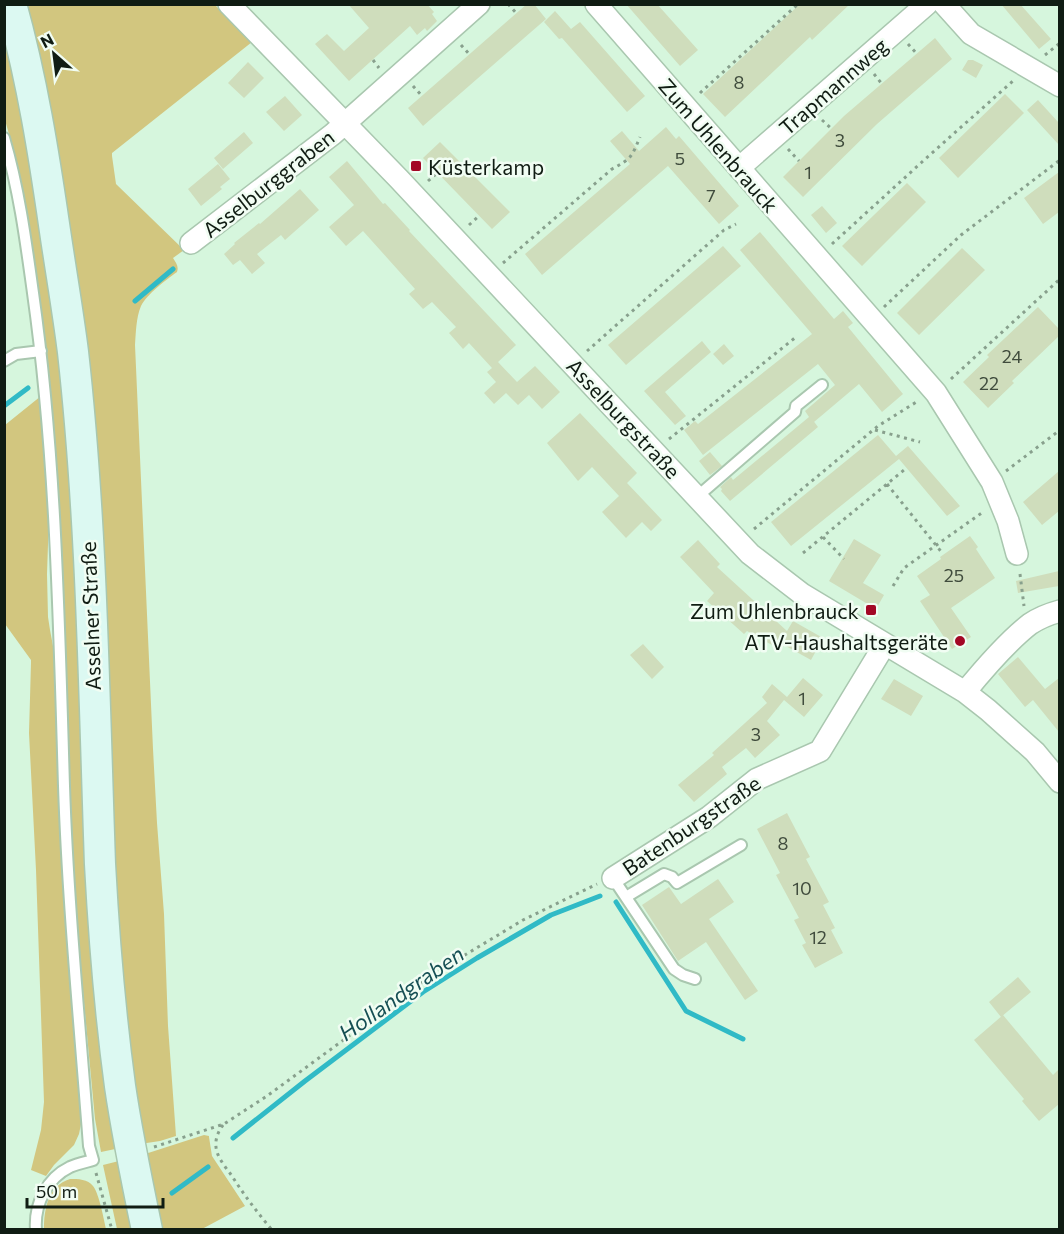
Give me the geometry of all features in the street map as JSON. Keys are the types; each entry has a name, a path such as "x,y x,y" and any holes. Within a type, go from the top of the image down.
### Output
{"main road":[{"name":"Asselner Straße","path":"11,4 47,174 73,352 88,545 103,915 112,1022 120,1087 147,1230"}],"street":[{"name":"Asselburgstraße","path":"229,4 437,219 750,554 802,594 965,692 1035,752 1059,782"},
{"path":"345,123 479,4"},
{"name":"Zum Uhlenbrauck","path":"596,4 936,393 992,482 1008,521 1017,554"},
{"name":"Trapmannweg","path":"739,168 927,4"},
{"path":"944,4 971,34 1059,86"},
{"name":"Asselburggraben","path":"191,243 345,123"},
{"path":"965,692 1031,624 1045,615 1059,611"},
{"name":"Batenburgstraße","path":"613,878 709,817 757,778 820,751 885,644"}],"lane":[{"path":"4,138 26,244 41,351 50,448 70,898 89,1146 93,1160 70,1167 46,1188 39,1203 36,1230"},
{"path":"4,361 16,354 41,351"},
{"path":"698,496 795,412 796,406 822,385"},
{"path":"626,897 664,874 672,877 677,883 741,845"},
{"path":"613,878 674,969 695,979"}],"path":[{"path":"508,4 516,14"},
{"path":"685,106 798,4"},
{"path":"458,42 470,54"},
{"path":"818,258 922,162 1059,43"},
{"path":"411,83 422,96"},
{"path":"503,263 608,172 632,157 640,137"},
{"path":"782,143 799,161"},
{"path":"872,319 961,235 1059,160"},
{"path":"608,172 613,178"},
{"path":"428,181 437,173"},
{"path":"573,203 578,209"},
{"path":"469,225 479,216"},
{"path":"586,352 724,230 736,224"},
{"path":"538,233 543,239"},
{"path":"753,530 874,430 927,396 936,393 1059,279"},
{"path":"668,440 796,337"},
{"path":"874,430 920,442"},
{"path":"992,482 1059,430"},
{"path":"803,553 904,470"},
{"path":"887,484 943,555"},
{"path":"893,586 904,568 985,510"},
{"path":"823,537 844,559"},
{"path":"1017,554 1026,618 1031,624"},
{"path":"131,1152 165,1144 224,1124 267,1096 442,968 523,920 570,896 613,878"},
{"path":"224,1124 218,1131 216,1143 221,1161 248,1202 272,1230"},
{"path":"93,1160 112,1230"}],"shaded area":[{"path":"28,5 215,5 252,42 112,153 116,184 184,250 173,258 177,272 152,292 141,306 137,320 135,345 153,749 176,1136 140,1144 133,1101"},
{"path":"4,37 21,109 56,293 120,1148 101,1152 95,1119 76,918 62,557 54,439 30,233 14,152 5,120"},
{"path":"41,396 49,515 48,617 55,657 64,894 79,1056 81,1124 74,1145 46,1176 31,1170 41,1130 44,1102 29,733 31,660 5,624 5,425"},
{"path":"204,1135 209,1136 212,1156 245,1206 202,1229 158,1229 142,1155"},
{"path":"123,1160 138,1229 117,1229 103,1165"},
{"path":"70,1179 86,1181 93,1186 106,1229 44,1229 46,1206 52,1193 63,1182"}],"building":[{"path":"348,4 427,4 434,12 432,14 437,21 427,31 425,28 417,35 410,26 349,81 315,44 327,34 344,51 369,28"},
{"path":"527,4 534,4 546,19 423,126 408,108"},
{"path":"626,4 657,4 698,50 680,66"},
{"path":"800,4 850,4 812,40 810,37 725,117 703,94"},
{"path":"1001,4 1020,4 1051,39 1039,49"},
{"path":"555,11 571,29 580,22 645,96 627,112 562,38 559,39 544,22"},
{"path":"935,38 952,59 877,124 803,197 783,177 844,116"},
{"path":"968,60 983,65 976,78 962,70"},
{"path":"248,62 264,78 244,98 228,83"},
{"path":"1005,94 1024,113 958,178 939,158"},
{"path":"285,96 302,115 284,131 266,112"},
{"path":"1038,100 1059,123 1059,145 1027,110"},
{"path":"666,127 676,139 679,136 739,206 719,224 668,166 542,275 525,254 630,164 610,141 622,131 639,151"},
{"path":"244,132 253,143 223,169 214,158"},
{"path":"440,142 510,212 492,229 423,158"},
{"path":"347,161 383,204 385,203 516,345 498,362 517,382 535,366 560,392 542,409 529,395 518,405 506,393 494,404 484,393 496,382 487,372 492,368 469,343 463,349 449,333 456,327 432,302 423,309 409,294 415,289 363,231 346,246 329,227 354,205 329,177"},
{"path":"218,164 230,179 220,187 222,189 201,206 188,189"},
{"path":"1059,172 1059,212 1043,224 1024,198"},
{"path":"907,183 926,202 862,266 842,246"},
{"path":"300,189 319,210 285,240 281,235 257,254 265,263 252,274 240,260 233,265 224,254 234,243"},
{"path":"822,206 837,223 826,233 811,215"},
{"path":"760,232 834,319 843,311 853,323 848,327 903,394 882,412 859,384 814,422 818,427 730,501 720,487 731,477 733,480 809,417 805,411 835,385 818,364 703,455 684,430 695,421 698,424 812,334 740,250"},
{"path":"723,246 741,266 626,365 608,345"},
{"path":"962,248 985,270 919,335 897,313"},
{"path":"1038,307 1059,329 1059,336 1012,381 1014,383 988,408 963,382 989,357 987,355"},
{"path":"702,341 711,352 665,392 686,416 675,425 644,391"},
{"path":"724,344 734,356 723,365 713,354"},
{"path":"580,413 637,473 627,483 662,520 651,531 642,522 626,538 602,512 619,496 592,467 578,481 547,443"},
{"path":"878,435 896,456 908,446 960,506 947,516 899,459 791,546 771,522"},
{"path":"710,452 722,466 710,475 699,461"},
{"path":"1059,471 1059,511 1042,525 1023,502"},
{"path":"970,536 995,578 951,608 971,637 952,649 920,601 930,595 917,576"},
{"path":"854,539 881,555 863,583 884,595 876,609 829,581"},
{"path":"698,540 720,564 717,567 787,631 793,621 823,638 811,660 775,640 772,645 747,631 744,634 707,601 714,593 680,557"},
{"path":"1059,571 1059,586 1018,593 1016,581"},
{"path":"643,644 664,667 652,679 630,655"},
{"path":"1018,657 1045,689 1059,678 1059,732 1033,700 1025,707 998,674"},
{"path":"803,678 823,695 804,717 784,700 767,721 780,735 755,758 746,748 722,767 727,774 694,802 678,785 714,755 712,753 767,703 762,697 772,684 787,697"},
{"path":"894,679 923,696 911,716 881,699"},
{"path":"787,813 810,857 806,859 829,902 823,905 835,928 831,930 843,953 815,968 802,945 806,943 794,920 799,918 776,875 780,873 757,829"},
{"path":"718,879 734,902 709,919 758,991 745,1000 706,942 678,961 642,905 669,887 681,904"},
{"path":"1018,977 1031,992 1001,1017 989,1002"},
{"path":"1003,1015 1053,1075 1059,1069 1059,1104 1039,1121 1022,1101 1024,1099 974,1040"}],"waterway":[{"path":"135,301 173,269"},
{"path":"4,406 28,388"},
{"name":"Hollandgraben","path":"233,1138 423,992 551,915 600,896"},
{"name":"Hollandgraben","path":"616,902 686,1011 743,1039"},
{"name":"Hollandgraben","path":"172,1193 208,1167"}],"place":[{"name":"Küsterkamp","path":"416,166"},
{"name":"Zum Uhlenbrauck","path":"871,610"},
{"name":"ATV-Haushaltsgeräte","path":"960,641"}]}
